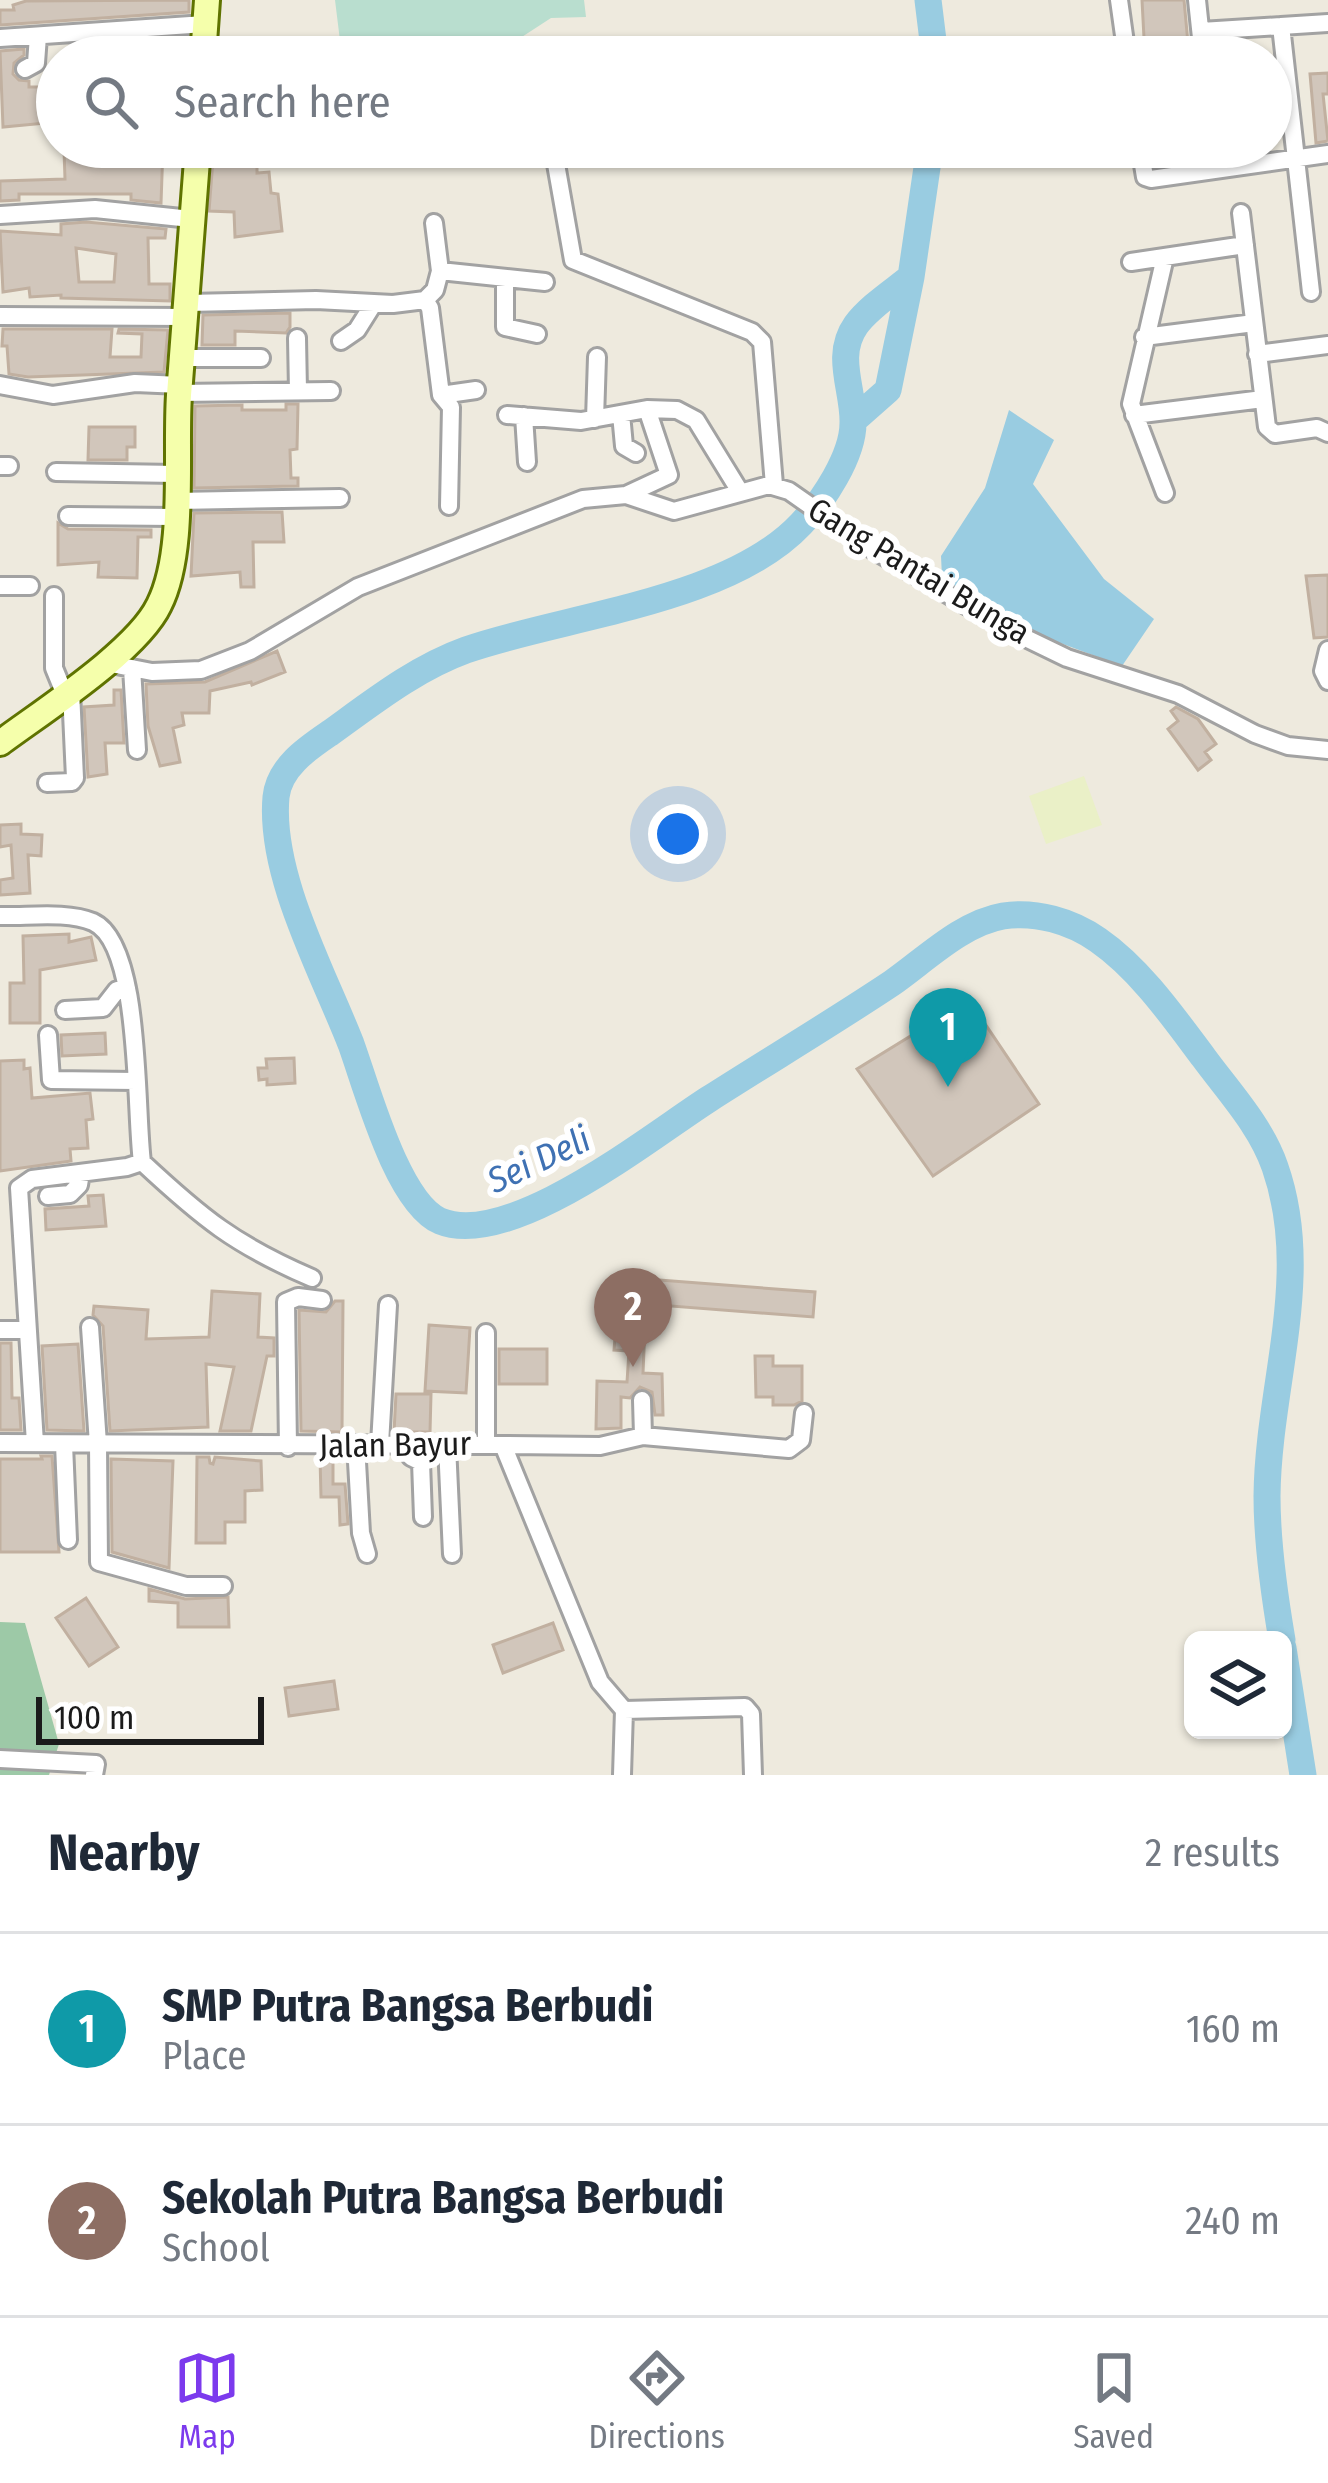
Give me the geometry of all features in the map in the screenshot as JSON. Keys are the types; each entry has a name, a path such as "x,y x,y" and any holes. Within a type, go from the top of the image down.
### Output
{"main road":[{"path":"0,742 106,664 160,603 166,586 176,509 196,168"}],"street":[{"path":"1119,0 1124,36"},
{"path":"1197,0 1201,36"},
{"path":"38,36 110,31 206,12"},
{"path":"1201,32 1328,23"},
{"path":"1281,26 1282,36"},
{"path":"110,31 110,36"},
{"path":"0,38 36,36"},
{"path":"25,70 36,63"},
{"path":"1292,111 1311,292"},
{"path":"1292,159 1328,154"},
{"path":"557,168 573,260 752,332 762,342 781,488"},
{"path":"1145,168 1147,178 1230,168"},
{"path":"0,215 95,209 191,219"},
{"path":"1240,213 1267,427 1272,434 1317,428 1328,433"},
{"path":"0,316 425,300 435,290 440,271 434,224"},
{"path":"1131,262 1245,245"},
{"path":"1165,256 1132,395 1134,415 1165,494"},
{"path":"440,271 545,282"},
{"path":"505,278 505,327 538,334"},
{"path":"425,300 430,308 441,395 451,406 449,506"},
{"path":"340,341 357,330 374,303"},
{"path":"1144,337 1254,323"},
{"path":"297,338 298,391"},
{"path":"1257,354 1328,345"},
{"path":"596,419 597,357"},
{"path":"184,358 261,358"},
{"path":"0,385 53,395 131,383 180,389 332,391"},
{"path":"441,395 476,390"},
{"path":"1134,415 1263,399"},
{"path":"626,495 669,475 647,410"},
{"path":"527,462 515,415 557,421 677,410 696,420 739,490"},
{"path":"621,414 624,446 636,453"},
{"path":"56,472 176,473"},
{"name":"Gang Pantai Bunga","path":"106,664 152,672 201,670 250,651 358,587 583,500 626,495 674,511 739,490 781,488 1001,626 1067,658 1178,694 1288,746 1328,750"},
{"path":"68,516 340,498"},
{"path":"0,586 30,586"},
{"path":"47,783 75,778 68,693 54,668 54,596"},
{"path":"1328,650 1323,671 1328,681"},
{"path":"132,668 137,750"},
{"path":"0,916 77,918 96,923 118,952 128,988 142,1162 205,1220 258,1255 311,1278"},
{"path":"65,1010 103,1008 117,990 128,988"},
{"path":"48,1036 50,1080 136,1081"},
{"path":"35,1443 17,1194 32,1179 142,1162"},
{"path":"48,1196 70,1194 79,1185 81,1173"},
{"path":"288,1447 286,1302 298,1297 322,1300"},
{"path":"380,1444 388,1305"},
{"path":"90,1327 101,1564 186,1586 223,1586"},
{"path":"0,1330 25,1330"},
{"path":"486,1333 495,1444 600,1446 643,1436 788,1449 801,1440 804,1413"},
{"path":"642,1400 643,1436"},
{"name":"Jalan Bayur","path":"0,1443 495,1444 600,1682 624,1710"},
{"path":"64,1444 68,1540"},
{"path":"356,1444 361,1533 367,1554"},
{"path":"410,1444 411,1457 421,1462 423,1517"},
{"path":"447,1444 452,1554"},
{"path":"622,1775 624,1710 745,1707 751,1714 753,1775"},
{"path":"0,1759 95,1770"}],"green space":[{"path":"335,0 584,0 586,17 551,18 523,36 339,36"},
{"path":"1084,776 1102,825 1046,844 1029,796"},
{"path":"0,1622 25,1623 59,1744 49,1775 0,1775"}],"water":[{"path":"1009,410 1054,440 1033,484 1104,579 1154,619 1122,666 1012,625 942,577 941,556 985,488"}],"building":[{"path":"189,0 189,12 0,25 0,10 14,10 13,5 26,1"},
{"path":"1142,0 1184,0 1187,36 1144,36"},
{"path":"24,49 13,74 36,87 36,124 3,127 0,51"},
{"path":"1328,73 1328,94 1323,94 1328,141 1316,143 1310,74"},
{"path":"65,168 162,168 161,203 131,200 131,194 19,194 19,200 0,201 0,181 65,179"},
{"path":"212,168 257,168 257,173 269,172 271,193 278,194 282,231 235,237 234,212 209,211"},
{"path":"61,224 166,229 165,238 148,238 149,284 170,284 170,301 30,297 29,288 3,292 0,231 61,235","holes":["76,248 116,254 114,282 79,282"]},
{"path":"290,313 286,333 235,331 235,345 202,345 203,315"},
{"path":"3,329 112,329 110,357 141,357 142,334 118,333 119,329 168,330 164,372 9,374"},
{"path":"286,404 298,404 297,449 290,450 291,478 298,478 298,486 194,488 195,406 286,410"},
{"path":"89,427 135,427 135,447 127,447 127,460 88,460"},
{"path":"282,512 284,542 253,542 254,587 241,587 240,572 191,576 194,513"},
{"path":"58,523 68,529 151,530 151,537 138,537 137,578 98,577 99,562 58,565"},
{"path":"1328,575 1328,637 1314,638 1306,576"},
{"path":"277,651 285,672 252,685 210,691 209,713 182,713 184,725 173,728 180,762 160,766 148,726 146,684 205,682"},
{"path":"114,690 121,690 124,743 105,743 107,774 88,777 84,707 114,705"},
{"path":"1176,707 1198,719 1216,744 1205,752 1211,760 1198,770 1168,729 1178,721 1171,711"},
{"path":"21,824 21,834 42,835 41,856 28,855 30,893 0,895 0,880 13,878 11,845 0,847 0,825"},
{"path":"69,934 69,942 91,937 96,960 40,970 40,1023 10,1023 10,983 24,983 23,936"},
{"path":"969,1000 1039,1104 933,1176 857,1069"},
{"path":"105,1033 106,1054 62,1056 61,1035"},
{"path":"294,1058 295,1083 267,1085 267,1079 259,1080 258,1068 267,1068 266,1059"},
{"path":"24,1060 24,1069 30,1068 32,1098 90,1093 93,1119 86,1120 88,1148 70,1149 71,1161 0,1171 0,1061"},
{"path":"103,1195 106,1226 46,1230 45,1209 89,1206 88,1196"},
{"path":"620,1277 815,1292 813,1317 646,1304 643,1373 662,1374 663,1415 655,1415 652,1392 640,1387 630,1398 621,1397 621,1428 596,1429 597,1381 627,1382 629,1351 614,1350"},
{"path":"212,1291 260,1294 258,1337 274,1338 274,1356 267,1356 251,1431 220,1431 234,1367 206,1364 208,1427 110,1431 103,1326 93,1315 94,1306 148,1310 146,1339 209,1337"},
{"path":"335,1301 343,1301 342,1432 301,1431 299,1310 326,1312"},
{"path":"429,1325 470,1328 466,1393 425,1391"},
{"path":"0,1343 11,1343 12,1398 19,1398 21,1430 0,1430"},
{"path":"78,1344 84,1431 47,1430 42,1346"},
{"path":"499,1349 547,1349 547,1384 499,1384"},
{"path":"755,1356 773,1356 773,1366 802,1366 802,1401 773,1405 773,1397 756,1397"},
{"path":"396,1394 431,1394 430,1432 394,1432"},
{"path":"52,1456 59,1552 0,1552 0,1459"},
{"path":"197,1457 209,1457 213,1464 215,1457 261,1461 262,1490 245,1491 245,1522 225,1522 225,1543 196,1543"},
{"path":"320,1457 333,1457 333,1484 345,1484 348,1524 340,1525 339,1497 321,1497"},
{"path":"111,1459 173,1461 169,1568 112,1552"},
{"path":"149,1589 185,1599 228,1597 229,1627 178,1627 178,1603 149,1601"},
{"path":"86,1598 118,1647 89,1666 56,1618"},
{"path":"553,1623 563,1650 503,1673 493,1645"},
{"path":"334,1681 338,1709 289,1716 285,1688"}],"waterway":[{"name":"Sei Deli","path":"928,0 932,36"},
{"name":"Sei Deli","path":"927,168 911,277 868,312 850,337 846,361 852,436 835,477 801,524 770,550 732,572 642,604 466,650 395,687 304,752 283,776 276,797 281,858 300,923 397,1168 424,1210 440,1221 469,1226 541,1205 579,1185 973,926 1003,916 1040,916 1098,940 1156,995 1253,1123 1275,1167 1286,1208 1289,1290 1267,1496 1281,1631"},
{"path":"854,420 888,390 911,277"},
{"name":"Sei Deli","path":"1292,1705 1303,1775"}],"place":[{"name":"SMP Putra Bangsa Berbudi","path":"948,1087"},
{"name":"Sekolah Putra Bangsa Berbudi","path":"633,1367"}]}
